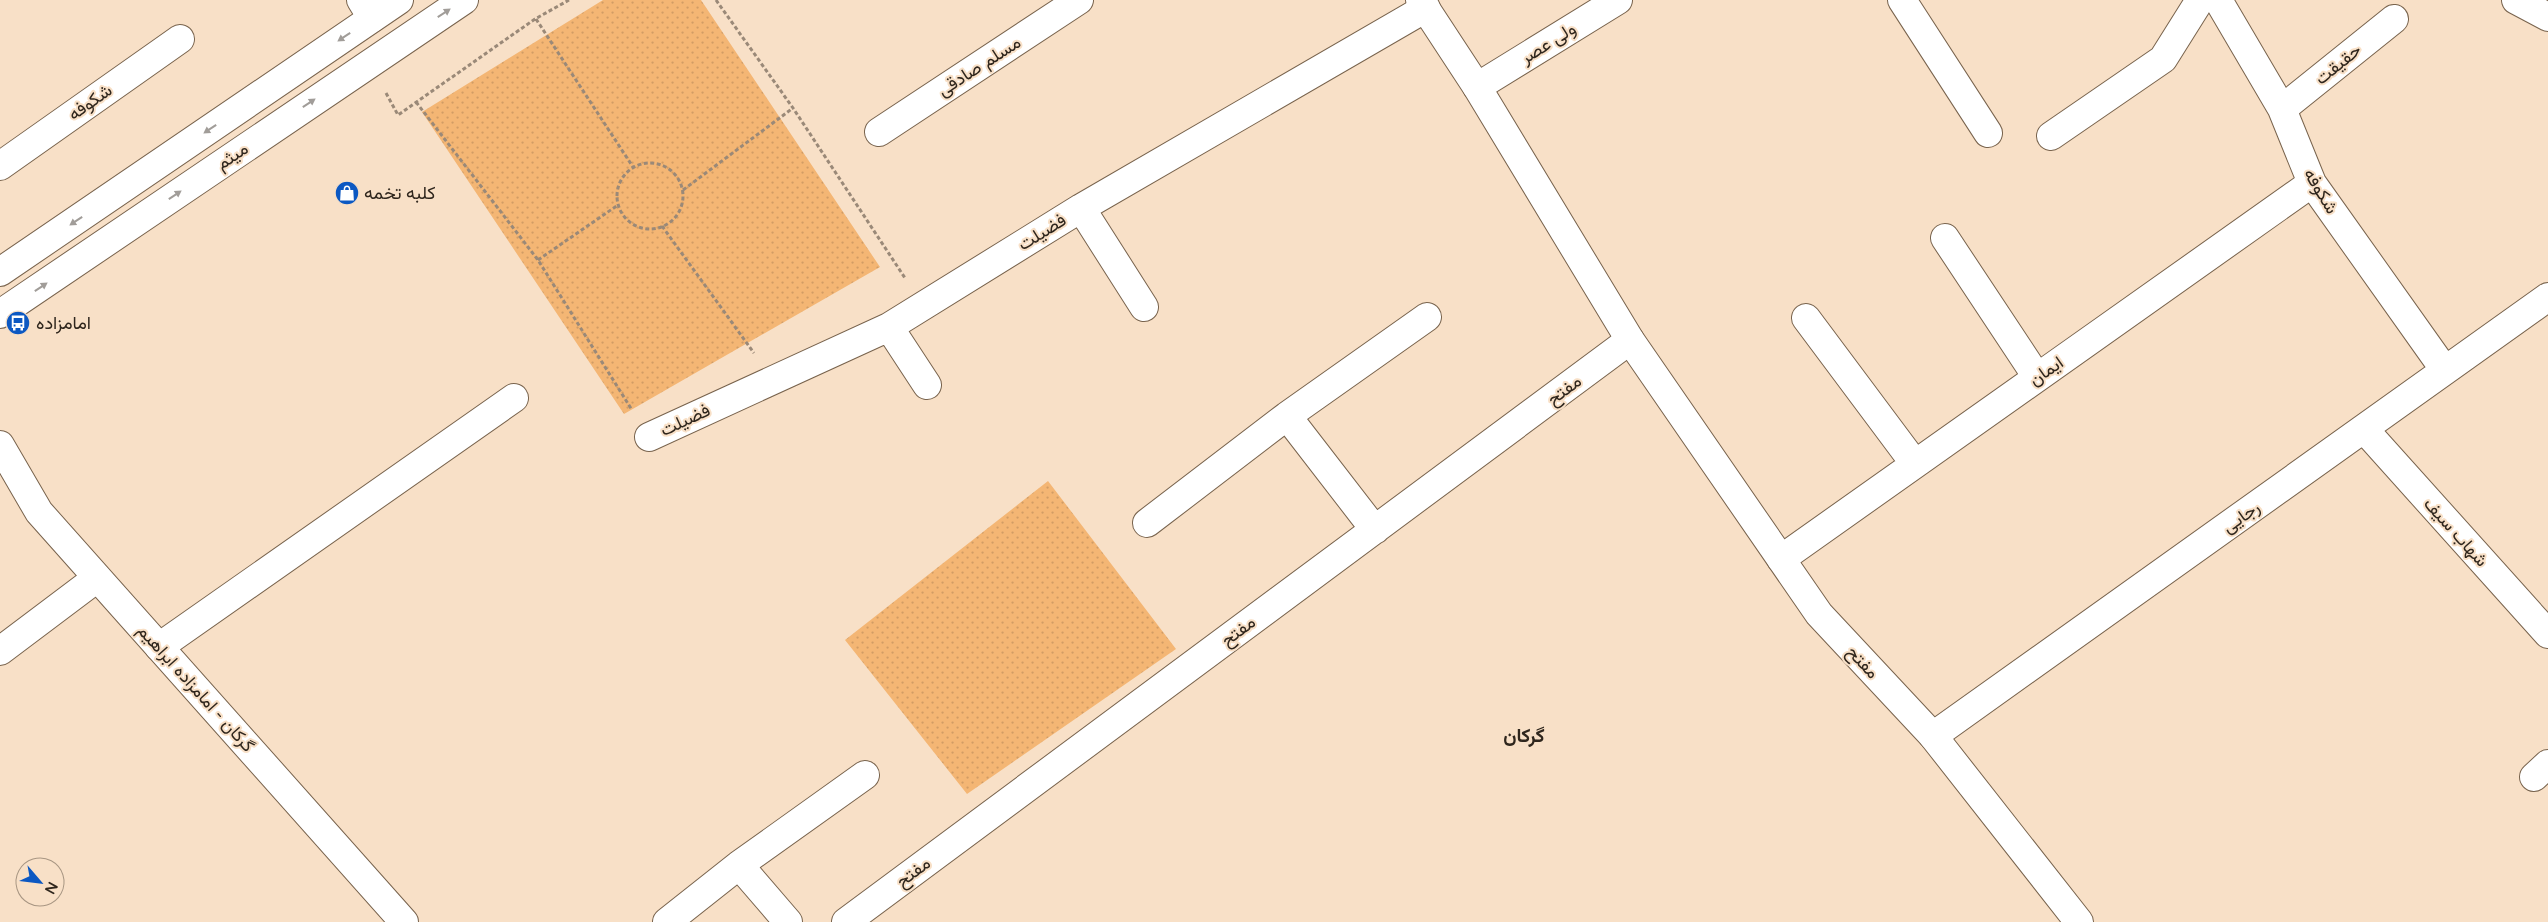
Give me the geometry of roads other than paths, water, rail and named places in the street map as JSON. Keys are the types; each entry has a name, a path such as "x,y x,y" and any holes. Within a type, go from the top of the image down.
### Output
{"street":[{"name":"میثم","path":"0,272 366,9 399,0"},
{"name":"میثم","path":"0,314 464,0"},
{"name":"مسلم صادقی","path":"879,132 1079,0"},
{"name":"ولی عصر","path":"1477,87 1618,0"},
{"path":"1902,0 1988,133"},
{"path":"2051,136 2163,59 2200,0"},
{"name":"شکوفه","path":"2218,0 2282,109 2312,183 2444,369"},
{"path":"2516,0 2548,17"},
{"name":"مفتح","path":"1423,4 1477,87 1630,340 1819,614 1933,736 2079,922"},
{"name":"فضیلت","path":"649,437 889,327 1081,208 1423,4"},
{"name":"حقیقت","path":"2282,109 2394,19"},
{"name":"شکوفه","path":"0,166 180,39"},
{"name":"ایمان","path":"1781,559 2312,183"},
{"path":"1081,208 1144,307"},
{"path":"1945,238 2037,377"},
{"name":"رجایی","path":"1933,736 2364,429 2444,369 2548,297"},
{"path":"1147,523 1287,416 1428,317"},
{"path":"1806,318 1915,464"},
{"path":"889,327 927,385"},
{"name":"مفتح","path":"846,922 1630,340"},
{"path":"159,647 514,398"},
{"path":"1287,416 1375,530"},
{"name":"شهاب سیف","path":"2364,429 2548,634"},
{"name":"گرکان - امامزاده ابراهیم","path":"0,445 39,512 404,922"},
{"path":"0,651 97,578"},
{"path":"667,922 739,864 865,774"},
{"path":"739,864 788,922"}],"place":[{"name":"کلبه تخمه","path":"347,193"},
{"name":"امامزاده","path":"18,323"}],"district":[{"name":"گرکان","path":"1524,735"}]}
